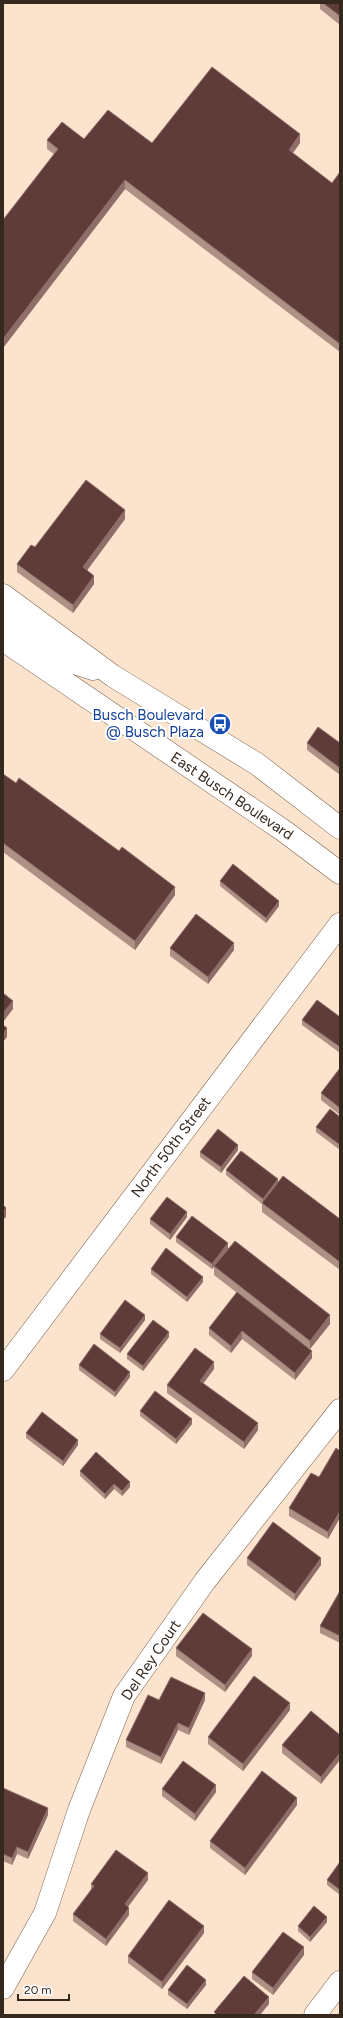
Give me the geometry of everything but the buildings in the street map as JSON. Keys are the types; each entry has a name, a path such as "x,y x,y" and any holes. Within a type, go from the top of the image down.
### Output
{"street":[{"path":"3,595 113,676 257,764 340,828"},
{"path":"3,620 65,660 113,676"},
{"name":"East Busch Boulevard","path":"3,640 284,830 340,874"},
{"name":"North 50th Street","path":"3,1370 340,924"},
{"name":"Del Rey Court","path":"3,1988 45,1913 80,1810 124,1696 205,1581 340,1410"},
{"path":"315,2015 340,1982"}],"place":[{"name":"Busch Boulevard @ Busch Plaza","path":"220,724"}]}
